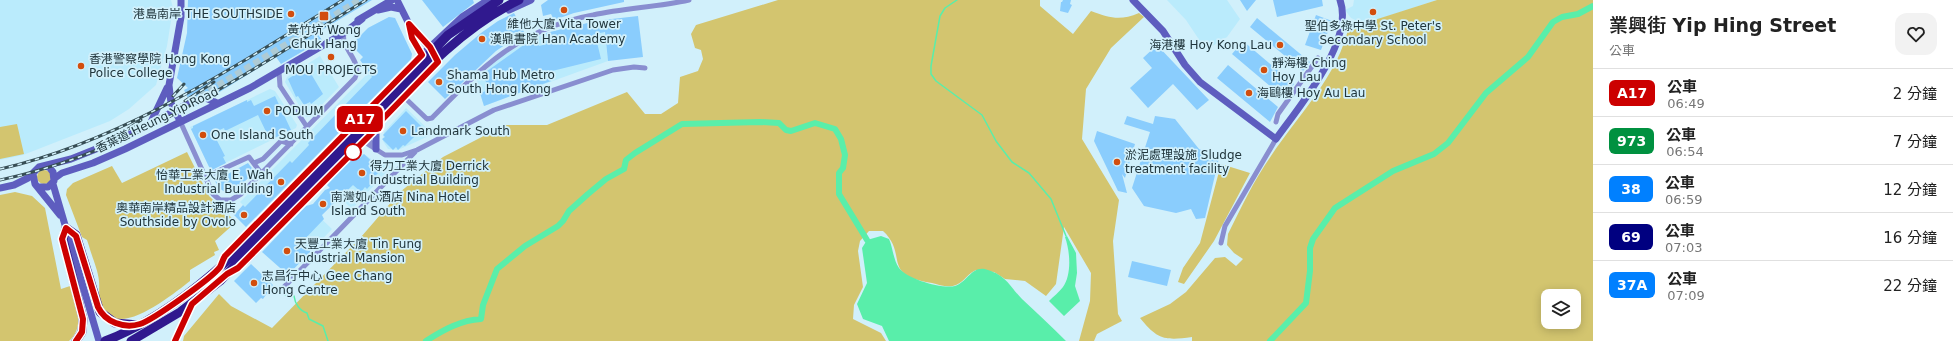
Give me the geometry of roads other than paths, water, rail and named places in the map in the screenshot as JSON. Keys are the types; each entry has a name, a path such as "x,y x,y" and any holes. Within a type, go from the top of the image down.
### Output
{"highway":[{"path":"131,341 192,304 227,274 279,214 448,35 499,0"},
{"path":"105,341 139,325 170,306 229,260 279,214 454,42 481,22 519,0"},
{"path":"65,224 76,236 100,312 115,323 139,325"},
{"path":"65,224 62,239 83,319 82,332 76,341"}],"street":[{"path":"181,0 181,17 169,85 170,98 174,111 180,121 205,178 215,196 220,200 228,200 238,197 352,81 356,74 357,66 344,41 344,33"},
{"name":"香葉道 Heung Yip Road","path":"54,181 62,173 93,163 125,149 279,72 344,33 381,5 392,0"},
{"path":"397,0 409,24 430,47 438,62"},
{"path":"219,267 225,256 430,47 462,17 488,0"},
{"path":"227,274 238,268 258,249 438,62 466,35 531,0"},
{"path":"404,97 427,119 432,118 480,69 495,57 545,28 594,14 690,0"},
{"path":"1133,0 1163,31 1185,65 1200,82 1276,140"},
{"path":"1221,243 1224,226 1276,140 1310,92 1337,42 1343,19 1340,0"},
{"name":"香葉道 Heung Yip Road","path":"374,11 387,7 401,9"},
{"name":"香葉道 Heung Yip Road","path":"329,42 349,25 362,19"},
{"path":"409,24 412,38 422,55"},
{"path":"1276,122 1278,114 1318,58"},
{"path":"352,126 376,149 385,155 394,156 417,150 494,110 613,70 634,66 645,68"},
{"path":"279,72 280,86 307,127"},
{"path":"151,122 169,85"},
{"path":"208,99 217,103"},
{"name":"香葉道 Heung Yip Road","path":"42,166 89,153 191,102"},
{"path":"364,115 368,125 376,126"},
{"path":"376,126 376,149"},
{"path":"254,163 263,159 281,141 291,144"},
{"path":"284,287 417,150"},
{"path":"205,178 249,157 262,173"},
{"path":"14,185 33,174 36,169 42,166 52,169 65,224 99,341"},
{"path":"33,174 33,180 65,224"},
{"path":"0,188 14,185 47,188 54,181"},
{"path":"175,341 192,304"}],"waterway":[{"path":"957,0 945,8 940,16 931,66 931,74 936,81 982,115 996,141 1012,162 1029,173 1051,199 1066,236"},
{"path":"1270,341 1306,303 1310,271 1310,248 1313,239 1335,208 1393,171 1434,154 1448,143 1486,93 1528,57 1553,22 1562,17 1578,14 1593,6"},
{"path":"426,341 452,326 466,321 481,319 483,305 497,269 525,246 558,226 569,211 588,194 606,179 624,169 626,160 682,124 779,123 786,130 791,131 815,123 835,129 841,139 845,155 843,168 839,173 839,194 867,240"},
{"path":"292,297 285,295 294,296 298,307 307,313 309,319 323,326 328,341"}],"tunnel":[{"path":"191,102 360,0"}],"railway":[{"path":"0,169 46,156 91,140 135,120 220,75 343,0"},
{"path":"0,180 49,167 98,150 144,129 190,106 235,80 366,0"},
{"path":"185,101 214,82"},
{"path":"173,96 184,84"},
{"path":"118,136 141,120"}],"place":[{"name":"維他大廈 Vita Tower","path":"564,10"},
{"name":"聖伯多祿中學 St. Peter's Secondary School","path":"1373,12"},
{"name":"港島南岸 THE SOUTHSIDE","path":"291,14"},
{"name":"黃竹坑 Wong Chuk Hang","path":"324,16"},
{"name":"漢鼎書院 Han Academy","path":"482,39"},
{"name":"海港樓 Hoy Kong Lau","path":"1280,45"},
{"name":"MOU PROJECTS","path":"331,57"},
{"name":"香港警察學院 Hong Kong Police College","path":"81,66"},
{"name":"靜海樓 Ching Hoy Lau","path":"1264,70"},
{"name":"Shama Hub Metro South Hong Kong","path":"439,82"},
{"name":"海鷗樓 Hoy Au Lau","path":"1249,93"},
{"name":"PODIUM","path":"267,111"},
{"name":"Landmark South","path":"403,131"},
{"name":"One Island South","path":"203,135"},
{"name":"淤泥處理設施 Sludge treatment facility","path":"1117,162"},
{"name":"得力工業大廈 Derrick Industrial Building","path":"362,173"},
{"name":"怡華工業大廈 E. Wah Industrial Building","path":"281,182"},
{"name":"南灣如心酒店 Nina Hotel Island South","path":"323,204"},
{"name":"奧華南岸精品設計酒店 Southside by Ovolo","path":"244,215"},
{"name":"天豐工業大廈 Tin Fung Industrial Mansion","path":"287,251"},
{"name":"志昌行中心 Gee Chang Hong Centre","path":"254,283"}]}
